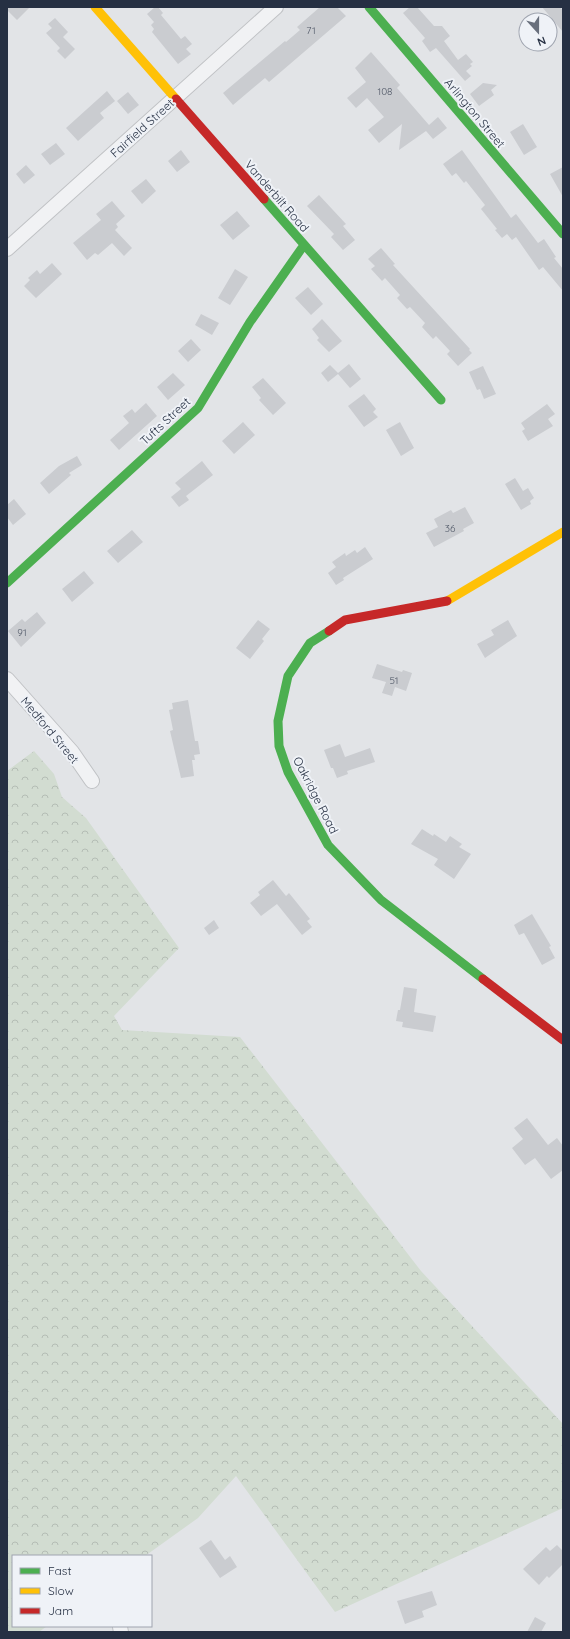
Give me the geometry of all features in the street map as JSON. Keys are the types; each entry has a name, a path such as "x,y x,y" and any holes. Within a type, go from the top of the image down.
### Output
{"street":[{"name":"Vanderbilt Road","path":"95,7 441,400"},
{"name":"Fairfield Street","path":"7,248 276,7"},
{"name":"Arlington Street","path":"369,7 561,229"},
{"name":"Tufts Street","path":"7,583 198,408 250,322 304,245"},
{"name":"Oakridge Road","path":"563,532 448,601 345,620 310,643 288,676 278,722 279,746 288,772 328,845 381,900 525,1009 563,1040"},
{"name":"Medford Street","path":"7,679 72,752 92,781"}],"green space":[{"path":"34,751 54,774 62,797 86,818 179,948 114,1016 122,1030 240,1037 421,1271 563,1424 563,1508 335,1612 236,1476 198,1518 146,1555 12,1555 12,1627 46,1627 39,1632 7,1632 7,771"}],"building":[{"path":"7,7 30,7 17,20 7,10"},
{"path":"155,7 158,7 163,13 161,15 181,39 185,36 192,44 186,49 191,54 178,64 152,32 154,29 151,25 154,22 147,14"},
{"path":"320,7 337,7 346,16 269,82 265,78 233,105 223,93 300,30 297,27"},
{"path":"410,7 417,7 434,26 442,26 450,36 444,41 458,60 466,54 473,62 470,64 472,66 466,71 471,76 465,81 436,48 430,52 422,41 425,38 403,13"},
{"path":"542,7 560,7 563,10 563,32 558,26 558,12 546,12"},
{"path":"55,18 68,32 63,37 75,49 65,59 57,51 60,48 46,33 52,28 48,24"},
{"path":"371,52 400,85 397,88 429,125 438,117 447,128 433,139 426,131 399,150 402,124 379,143 368,130 384,117 367,98 356,108 347,98 366,82 355,68"},
{"path":"483,83 497,85 491,90 494,95 479,106 470,94"},
{"path":"107,91 115,101 100,113 104,118 78,141 66,128"},
{"path":"128,92 139,105 128,114 117,101"},
{"path":"523,124 537,147 524,155 510,132"},
{"path":"56,143 65,154 50,165 41,154"},
{"path":"181,150 190,162 177,172 168,161"},
{"path":"462,150 511,218 516,214 538,243 544,239 556,257 554,258 563,269 563,291 543,267 539,270 516,237 512,240 507,234 502,238 495,230 497,229 481,209 485,205 466,181 464,183 456,173 452,176 443,164"},
{"path":"26,165 35,175 24,184 16,174"},
{"path":"563,167 563,197 550,174"},
{"path":"146,179 156,191 142,204 131,191"},
{"path":"319,195 346,224 343,226 355,240 343,250 331,237 334,234 307,206"},
{"path":"112,201 125,216 116,224 118,227 115,230 132,248 124,256 112,243 98,255 95,253 87,260 73,243 101,220 96,214"},
{"path":"237,211 250,226 233,240 220,225"},
{"path":"381,248 395,264 393,265 470,349 469,350 472,353 458,366 447,354 450,351 436,336 433,339 422,327 425,323 410,307 407,309 397,298 400,295 385,278 382,281 371,269 375,266 368,259"},
{"path":"52,263 62,274 36,298 24,286 30,280 28,278 37,270 40,274"},
{"path":"235,269 248,277 230,305 218,298"},
{"path":"308,287 323,304 311,315 295,298"},
{"path":"201,314 219,323 212,335 195,325"},
{"path":"322,319 342,341 329,352 317,340 319,338 312,329"},
{"path":"191,339 201,350 188,362 178,351"},
{"path":"349,364 361,379 350,388 338,374 328,382 321,373 330,365 338,373"},
{"path":"483,366 496,394 484,399 480,389 477,390 469,372"},
{"path":"173,373 185,385 168,400 157,387"},
{"path":"263,378 286,403 273,415 259,400 261,398 252,387"},
{"path":"364,394 376,409 373,412 378,417 364,427 348,406"},
{"path":"146,403 157,416 119,450 110,440 129,423 123,416 132,409 135,413"},
{"path":"547,404 555,414 548,419 553,426 528,441 522,431 525,429 521,423"},
{"path":"243,422 255,435 234,454 222,441"},
{"path":"400,422 414,448 401,456 386,430"},
{"path":"77,456 82,465 69,473 71,475 49,494 40,483 59,466"},
{"path":"202,461 213,475 186,496 189,500 179,507 171,497 181,489 175,483"},
{"path":"515,478 523,491 528,488 534,498 530,501 531,504 521,510 505,484"},
{"path":"14,499 26,514 13,525 7,517 7,505"},
{"path":"465,507 474,523 463,529 464,531 434,547 426,533 438,527 434,519 451,510 453,513"},
{"path":"132,530 143,542 118,563 107,551"},
{"path":"365,547 373,559 343,578 344,580 336,585 328,573 336,567 332,562 345,553 346,556 355,550 357,553"},
{"path":"84,571 94,583 72,602 62,589"},
{"path":"37,612 46,623 21,647 8,631 22,619 25,622"},
{"path":"258,620 270,629 262,639 264,641 250,659 236,648"},
{"path":"508,620 517,636 485,658 477,644 494,635 491,630"},
{"path":"377,664 402,672 403,670 412,673 406,691 395,687 392,696 382,693 386,682 372,678"},
{"path":"188,700 195,741 198,741 200,754 194,755 195,760 192,760 194,776 181,778 170,731 173,730 169,710 173,709 172,703"},
{"path":"340,744 345,757 370,748 375,762 347,771 348,774 337,778 333,768 331,768 324,750"},
{"path":"422,829 433,836 434,834 446,842 450,836 462,844 459,847 471,854 454,879 434,865 438,859 411,844"},
{"path":"273,880 286,896 289,893 310,919 307,921 312,927 302,935 277,904 261,916 250,903 260,895 258,892"},
{"path":"532,914 551,946 549,947 555,958 542,965 524,933 519,935 514,925"},
{"path":"214,920 219,928 209,935 204,928"},
{"path":"404,987 417,989 414,1012 436,1016 433,1032 402,1027 403,1022 396,1021 398,1010 400,1010"},
{"path":"527,1118 548,1145 557,1138 563,1146 563,1170 551,1179 535,1158 525,1165 512,1148 523,1139 514,1128"},
{"path":"211,1540 225,1560 230,1556 237,1567 220,1578 199,1548"},
{"path":"557,1545 563,1551 563,1564 549,1578 547,1576 539,1585 523,1569 546,1547 550,1551"},
{"path":"432,1591 437,1605 422,1611 424,1617 405,1624 397,1601"},
{"path":"535,1617 546,1623 541,1632 527,1632"}],"traffic: fast":[{"path":"369,7 563,234"},
{"path":"264,199 441,400"},
{"path":"7,583 198,408 250,322 304,245"},
{"path":"329,631 310,643 288,676 278,721 279,746 288,772 328,845 381,900 483,979"}],"traffic: slow":[{"path":"95,7 176,99"},
{"path":"447,601 563,532"}],"traffic: jam":[{"path":"176,99 264,199"},
{"path":"329,631 345,620 447,601"},
{"path":"483,979 563,1040"}]}
